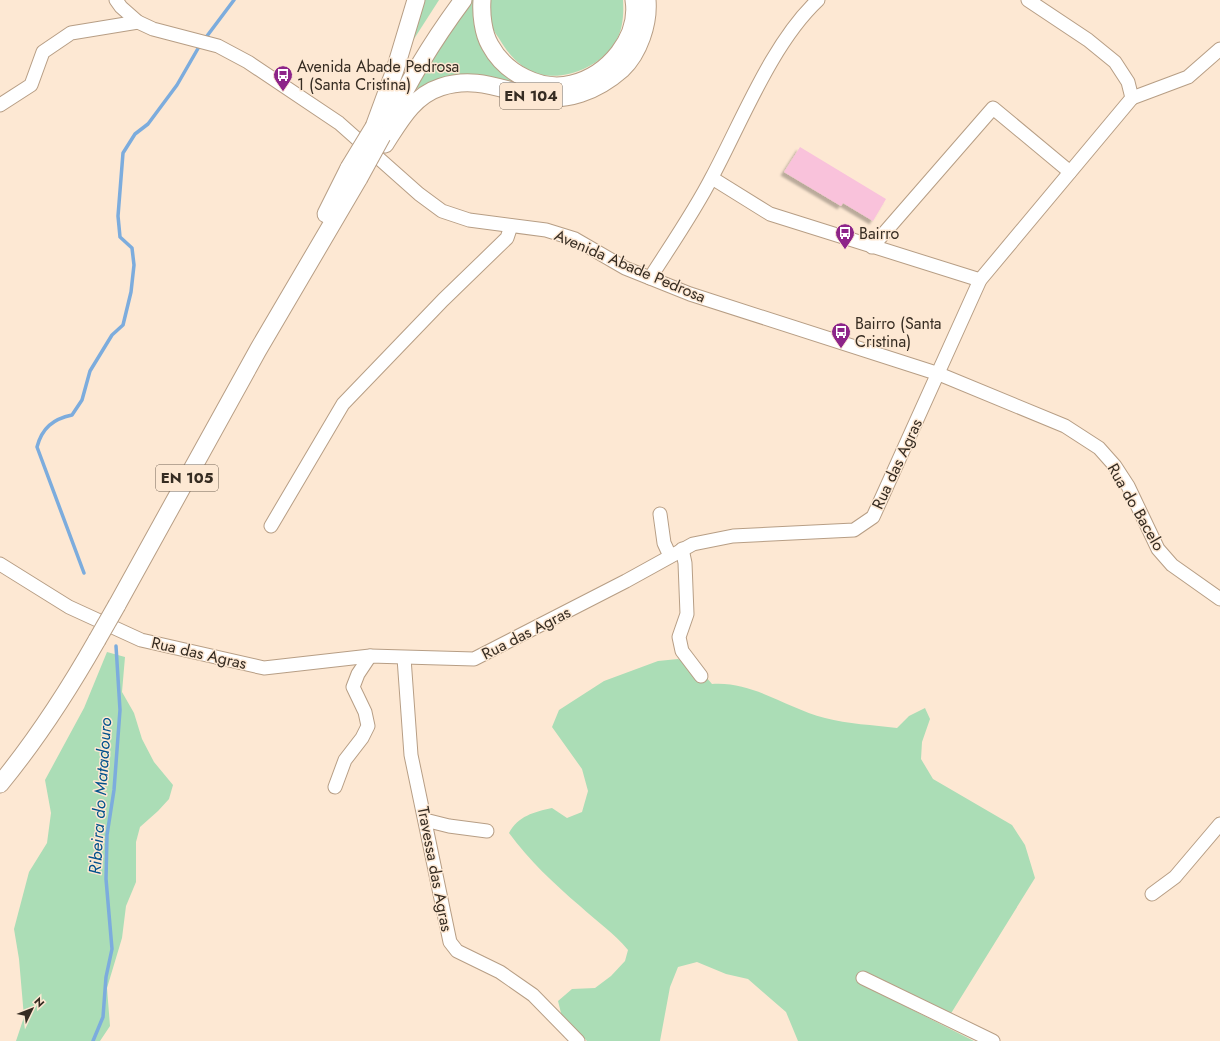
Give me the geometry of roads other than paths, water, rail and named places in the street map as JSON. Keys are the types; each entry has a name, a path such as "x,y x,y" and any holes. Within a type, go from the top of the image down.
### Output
{"main road":[{"name":"EN 104","path":"381,136 395,70 416,0"},
{"path":"381,136 424,38 451,0"},
{"path":"381,136 404,90 433,41 463,0"},
{"name":"EN 104","path":"482,0 483,22 490,45 509,69 542,85 572,84 600,72 621,51 632,30 634,0"},
{"name":"EN 104","path":"354,173 381,136 422,96 440,87 464,81 488,84 534,96 565,98 588,92 611,79 628,63 641,39 648,12 647,0"},
{"name":"EN 105","path":"0,784 28,750 65,695 97,640 258,350 354,173"}],"street":[{"name":"Avenida Abade Pedrosa","path":"116,0 128,15 138,22 153,29 218,46 248,62 338,124 419,194 442,211 469,220 546,230 574,239 625,268 690,294 939,374"},
{"path":"650,278 692,214 777,51 808,9 818,0"},
{"path":"1028,0 1088,40 1114,62 1128,82 1132,98 1188,77 1220,49"},
{"path":"0,105 32,85 43,52 71,33 138,22"},
{"name":"Rua das Agras","path":"0,564 69,607 140,640 264,668 370,656 474,659 626,581 692,544 733,536 854,530 873,517 939,374 980,280 1132,98"},
{"path":"872,247 993,108 1070,172"},
{"path":"712,178 770,214 980,280"},
{"path":"271,526 343,404 443,300 506,238 511,226"},
{"name":"Rua do Bacelo","path":"939,374 1065,426 1099,448 1115,466 1128,486 1158,549 1172,565 1220,599"},
{"path":"660,514 664,543 670,556"},
{"path":"682,549 685,563 687,614 679,637 682,651 701,676"},
{"path":"335,787 345,760 362,738 368,726 365,712 353,686 358,674 370,656"},
{"name":"Travessa das Agras","path":"404,658 411,755 450,942 457,951 500,972 533,995 578,1041"},
{"path":"425,820 449,826 487,831"},
{"path":"1152,894 1174,877 1220,824"},
{"path":"863,978 993,1041"}],"waterway":[{"name":"Ribeira do Matadouro","path":"204,40 234,0"},
{"name":"Ribeira do Matadouro","path":"84,573 37,447 39,440 49,425 59,419 72,415 82,400 90,371 112,335 123,325 131,292 134,265 132,248 120,237 118,216 123,153 135,134 148,124 177,85 200,45"},
{"name":"Ribeira do Matadouro","path":"93,1041 103,1017 106,977 112,949 106,879 107,835 114,790 120,710 116,646"}],"place":[{"name":"Avenida Abade Pedrosa 1 (Santa Cristina)","path":"283,92"},
{"name":"Bairro","path":"845,250"},
{"name":"Bairro (Santa Cristina)","path":"841,349"}]}
